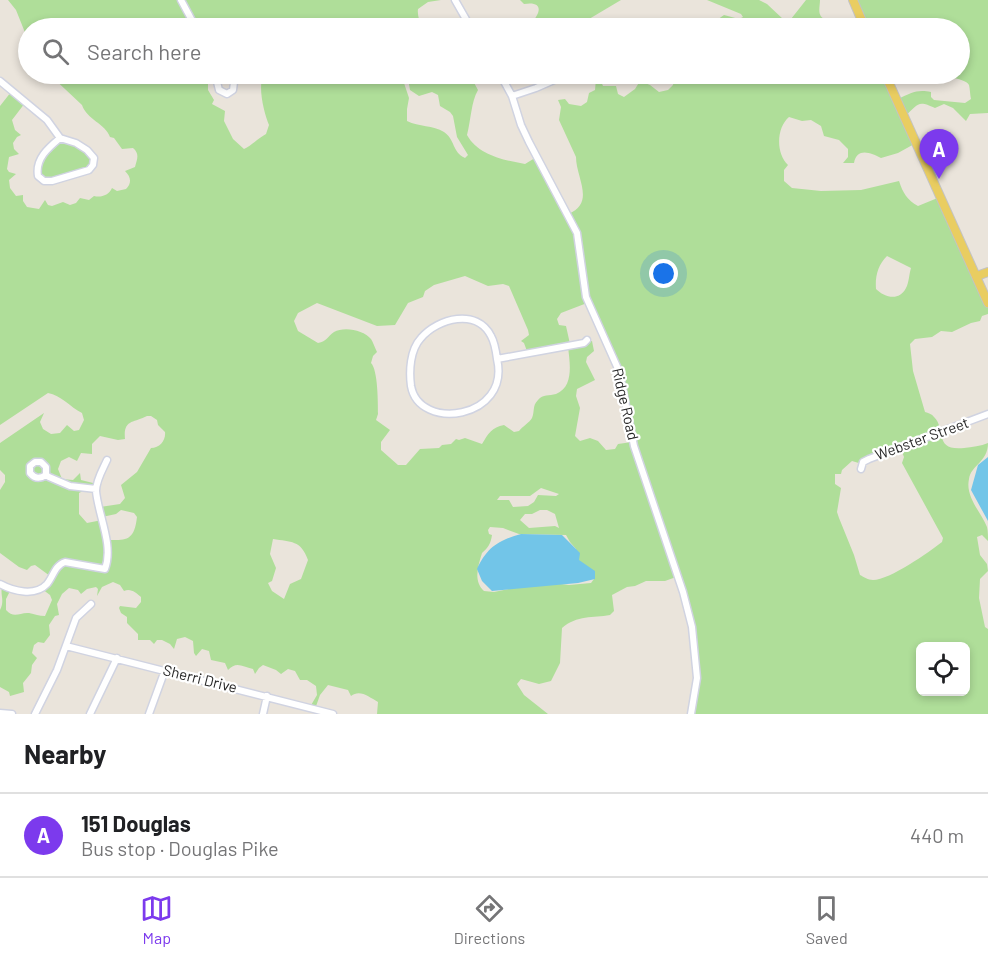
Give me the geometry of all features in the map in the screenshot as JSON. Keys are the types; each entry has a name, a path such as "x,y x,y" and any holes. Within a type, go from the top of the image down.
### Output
{"main road":[{"path":"853,0 861,18"},
{"path":"890,84 981,281 988,303"},
{"path":"981,281 988,272"}],"street":[{"path":"181,0 191,18"},
{"path":"455,0 465,18"},
{"path":"0,81 48,120 60,138 76,142 94,158 89,170 52,181 44,181 38,176 36,168 43,154 60,138"},
{"name":"Ridge Road","path":"505,84 524,132 577,233 586,297 619,371 634,446 690,616 697,678 691,714"},
{"path":"512,96 545,84"},
{"path":"462,317 482,325 492,337 497,358 500,370 497,387 480,406 445,414 422,407 415,399 411,385 411,370 415,346 421,337 440,324 462,317"},
{"path":"497,358 530,354 604,338"},
{"name":"Webster Street","path":"861,469 863,462 869,459 988,414"},
{"path":"0,584 21,591 39,590 47,584 59,564 65,562 105,569 107,563 105,533 96,489 107,460"},
{"path":"46,475 70,486 96,489"},
{"path":"35,714 66,646 76,618 91,604"},
{"name":"Sherri Drive","path":"66,646 267,696 313,711 333,714"},
{"path":"90,714 117,658"},
{"path":"149,714 165,670"},
{"path":"263,714 267,696"},
{"path":"0,713 12,714"}],"green space":[{"path":"8,0 441,0 428,2 418,9 418,18 19,18"},
{"path":"520,0 621,0 591,18 535,18 539,11 537,5 524,4"},
{"path":"707,0 759,0 767,4 782,18 741,18 743,17 741,14"},
{"path":"806,0 820,0 822,18 792,18"},
{"path":"853,0 988,0 988,113 970,114 966,121 953,108 944,104 935,108 918,104 905,116 916,143 898,153 881,158 869,153 861,153 854,163 843,163 848,157 848,149 839,140 824,136 821,126 811,120 802,121 789,117 782,128 779,141 781,154 788,165 784,170 784,181 792,188 821,191 861,190 899,181 906,196 918,206 940,197 988,304 988,314 982,316 980,321 952,332 941,331 932,337 915,339 910,344 913,371 925,412 932,415 938,422 944,443 954,448 964,448 988,443 983,459 970,474 968,486 971,498 988,532 988,541 982,535 977,537 980,555 987,564 988,571 980,579 979,598 985,627 988,629 988,714 691,714 695,699 694,640 676,577 665,581 646,581 627,587 612,595 614,611 610,615 579,619 562,628 560,663 551,681 539,684 521,679 517,684 524,695 548,714 377,714 378,702 364,694 358,693 351,696 348,690 328,685 320,695 315,709 310,707 317,695 316,686 307,680 300,680 295,671 288,669 281,674 263,665 255,674 253,669 239,665 228,670 225,663 211,660 209,651 202,649 196,656 193,641 185,637 177,639 174,649 162,640 157,640 154,644 150,640 138,640 138,634 127,623 127,617 121,613 119,608 120,606 136,608 141,602 141,597 131,591 124,591 120,585 113,582 102,587 97,596 96,587 87,589 81,594 78,590 69,588 62,594 57,604 59,615 55,616 49,625 50,635 44,643 38,642 34,645 32,653 37,658 32,665 31,673 23,683 24,692 10,696 9,692 0,687 2,586 11,589 6,599 6,610 12,614 29,613 45,616 52,600 50,595 42,589 50,576 35,565 27,570 19,567 0,553 0,490 5,482 5,475 0,470 0,443 44,413 40,422 43,429 51,434 60,433 67,425 74,431 79,430 84,420 82,413 57,396 48,393 0,425 0,106 11,92 25,103 12,120 15,130 21,135 13,143 14,149 19,154 9,157 7,169 16,174 9,180 10,188 16,196 23,195 23,201 27,207 39,209 45,200 48,205 52,206 63,202 70,205 76,203 80,198 89,200 94,196 104,195 112,188 117,191 126,189 130,180 125,171 135,167 137,152 133,148 122,149 114,138 110,137 108,132 60,84 208,84 208,90 214,100 212,104 225,111 224,121 233,139 244,149 266,134 269,125 263,106 261,84 404,84 409,98 407,121 444,132 465,158 468,155 457,137 453,116 440,106 438,95 432,92 419,96 410,90 409,84 475,84 478,90 472,106 467,135 472,142 484,152 508,161 525,164 535,158 568,214 576,209 583,197 576,157 559,120 561,107 558,100 565,99 569,104 581,106 587,102 589,93 595,90 596,84 616,86 618,94 624,97 638,84 648,84 659,92 668,90 673,84 891,84 898,99 910,93 922,91 931,92 934,100 965,103 971,99 968,84 970,84 970,18 861,18","holes":["887,256 911,268 906,288 896,297 883,294 876,289 879,267","465,276 488,286 503,284 509,286 528,330 529,335 521,341 528,354 568,347 570,374 562,391 538,400 532,418 519,431 514,432 504,425 496,427 482,444 465,438 456,439 451,444 442,445 439,448 420,449 406,465 398,465 381,450 381,442 390,430 376,420 378,414 377,387 371,363 377,352 371,339 359,331 343,329 318,343 298,331 294,321 298,313 317,303 377,326 395,325 408,303 423,297 425,291 434,285","587,303 612,357 623,391 632,442 618,444 615,449 606,450 598,441 590,438 580,441 575,436 580,408 576,396 577,389 595,380 586,362 587,357 594,351 592,341 570,344 566,326 559,325 557,319 561,313","151,416 157,420 158,425 165,432 162,443 151,448 137,472 121,485 125,498 120,504 100,507 102,517 116,514 121,510 134,513 137,517 134,531 128,538 106,540 102,520 87,523 79,514 79,493 97,484 81,480 80,473 73,480 62,479 58,469 61,461 69,457 77,461 81,453 92,454 92,444 100,436 118,440 125,439 128,425","900,447 904,457 902,463 943,538 942,542 899,571 880,579 871,580 860,575 837,512 841,488 835,484 835,474 841,474 842,470 852,461 862,464","541,488 559,494 556,496 538,495 528,506 513,507 509,500 497,500 500,496 530,496","540,510 547,510 555,514 559,528 555,526 529,528 520,520 525,514 532,514","490,527 503,528 519,534 566,535 576,549 577,560 594,579 591,583 569,585 545,582 494,592 484,591 477,578 482,553 491,540 492,535 488,530","273,539 299,545 308,560 301,579 290,584 284,599 272,591 268,583 272,581 276,568 270,554"]},
{"path":"724,15 735,18 720,18"},
{"path":"61,138 91,154 91,169 54,180 42,179 37,162"}],"water":[{"path":"988,457 988,521 971,490 978,465"},
{"path":"521,534 562,535 580,553 579,560 595,571 595,579 578,583 492,591 482,581 477,569 485,555 494,546"}],"place":[{"name":"151 Douglas","path":"939,179"}]}
